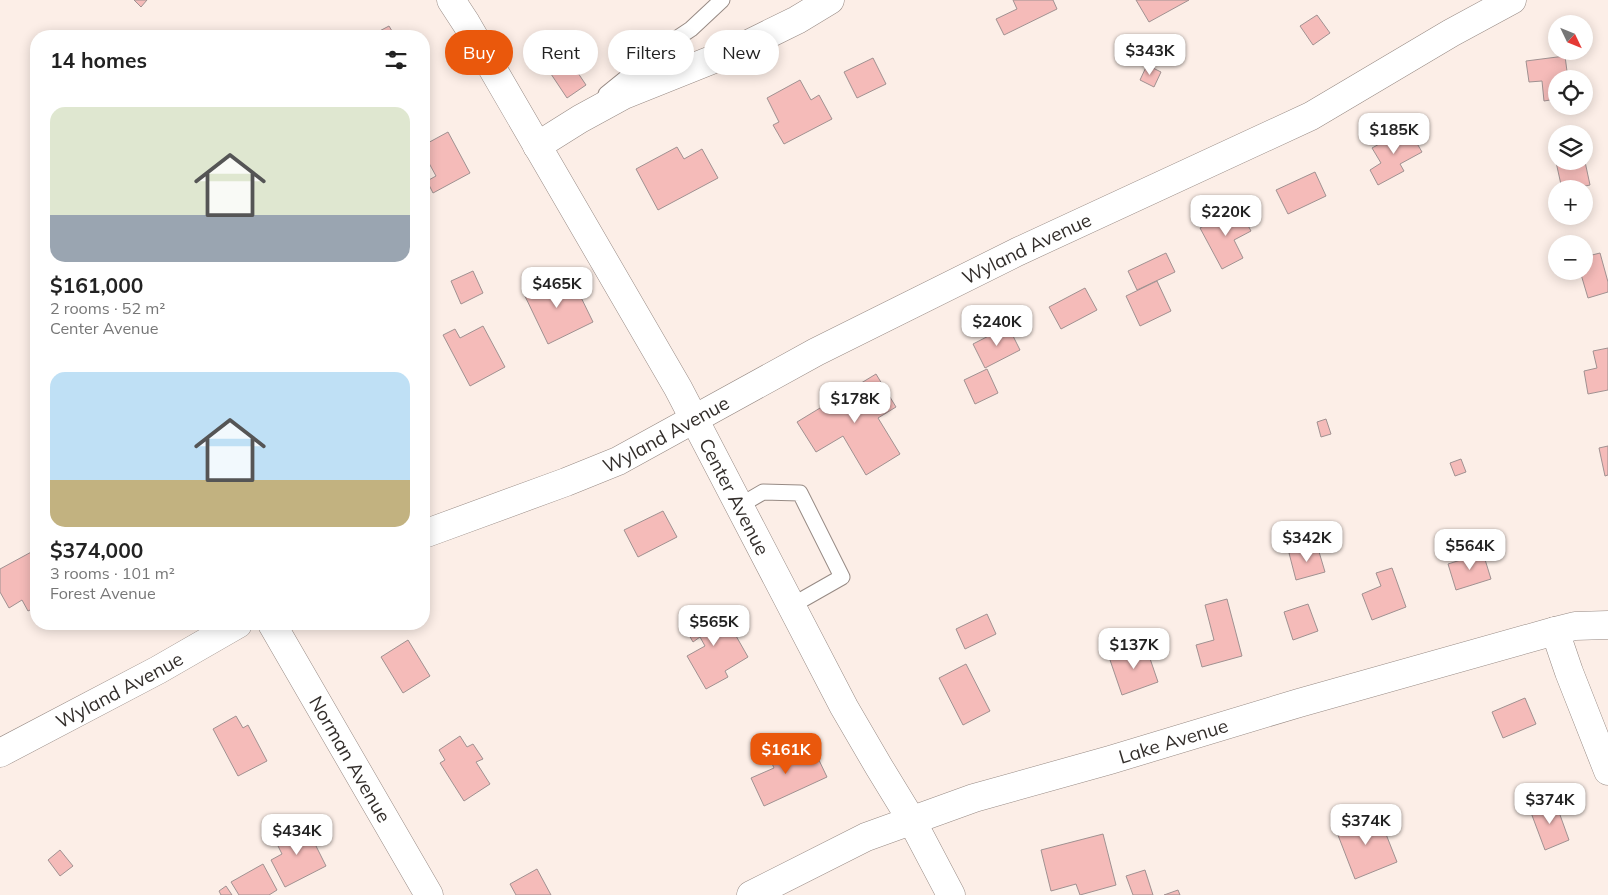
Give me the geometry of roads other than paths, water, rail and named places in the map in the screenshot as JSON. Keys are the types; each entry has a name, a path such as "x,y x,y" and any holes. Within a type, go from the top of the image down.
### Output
{"street":[{"name":"Center Avenue","path":"451,0 695,419 791,606 869,750 912,821 951,895"},
{"path":"537,146 580,119 624,95 734,51 797,20 830,0"},
{"name":"Wyland Avenue","path":"430,532 566,482 618,460 816,352 1017,252 1311,116 1450,33 1512,0"},
{"name":"Lake Avenue","path":"751,895 866,837 974,798 1110,760 1289,706 1556,631 1575,626 1608,625"},
{"name":"Wyland Avenue","path":"0,753 158,670 228,630"},
{"name":"Norman Avenue","path":"275,630 429,895"},
{"path":"1556,631 1569,672 1608,771"}],"lane":[{"path":"580,119 612,88 691,29 722,0"},
{"path":"739,506 763,492 800,493 842,577 791,606"}]}
